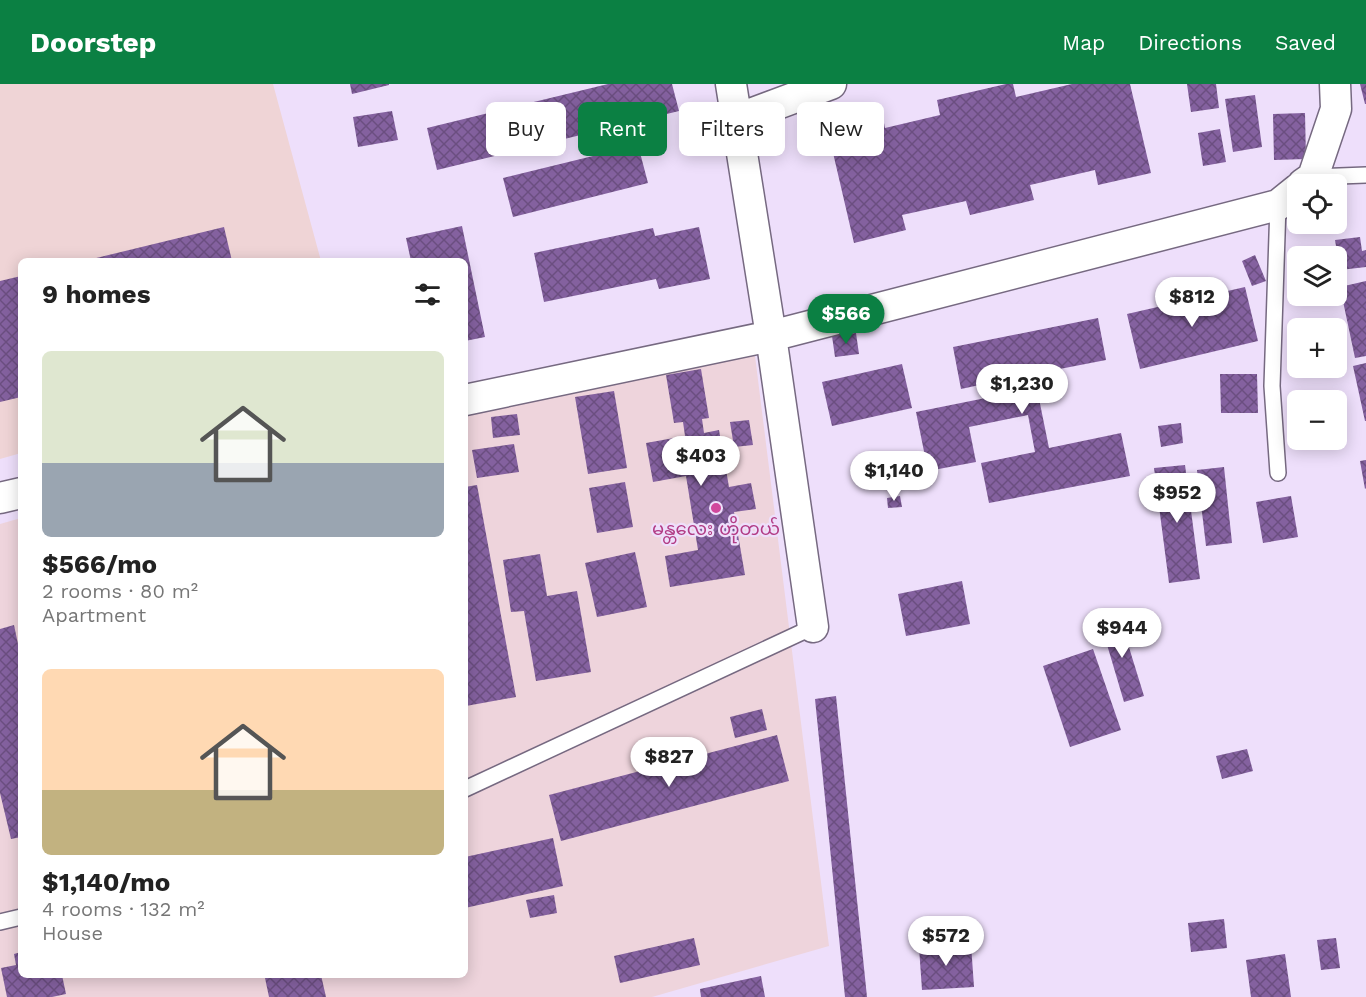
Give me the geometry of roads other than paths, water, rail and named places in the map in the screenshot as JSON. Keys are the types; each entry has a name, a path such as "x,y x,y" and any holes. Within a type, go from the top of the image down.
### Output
{"street":[{"path":"731,84 734,102"},
{"path":"783,102 831,84"},
{"path":"1305,174 1336,109 1335,84"},
{"path":"743,156 813,627"},
{"path":"468,399 771,336 1287,192"},
{"path":"0,498 18,495"}],"lane":[{"path":"1347,180 1366,176"},
{"path":"1278,473 1272,386 1292,234"},
{"path":"468,788 813,627"},
{"path":"0,922 18,918"}],"place":[{"name":"မန္တလေး ဟိုတယ်","path":"716,508"}]}
